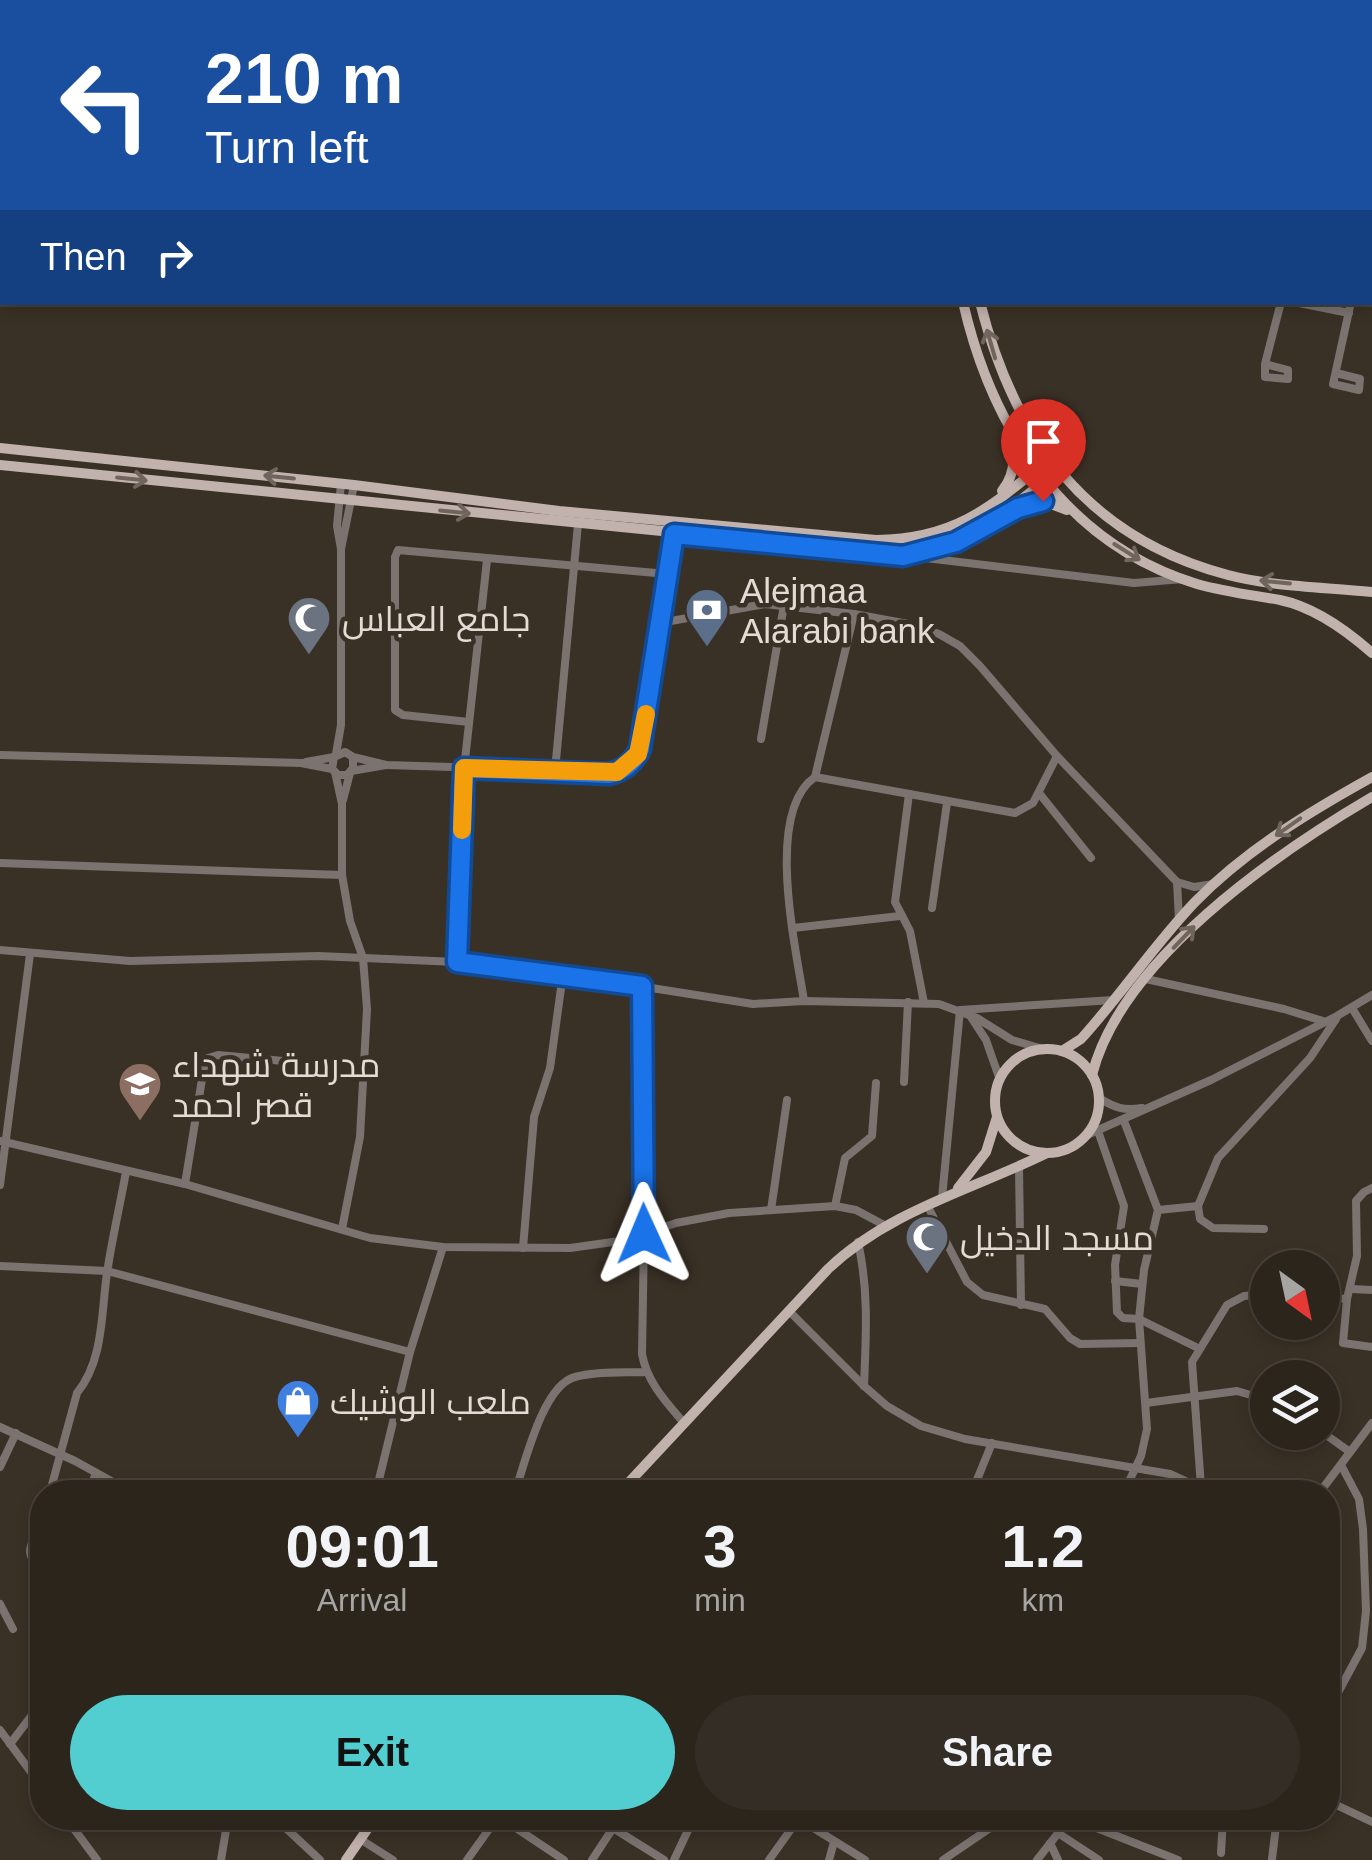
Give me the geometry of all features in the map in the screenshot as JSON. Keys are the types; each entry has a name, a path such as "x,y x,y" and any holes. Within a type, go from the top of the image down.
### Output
{"main road":[{"path":"964,305 978,361 1012,444 1013,471 1007,484 978,515"},
{"path":"981,305 993,355 1014,404 1058,470 1119,526 1170,555 1199,566 1266,581 1372,592"},
{"path":"1000,412 1036,469 1082,520"},
{"path":"0,448 559,511 876,540 934,534 978,515 1050,458"},
{"path":"87,474 89,458"},
{"path":"0,465 903,556 932,550 977,532 1018,508 1043,501 1082,520 1134,557 1183,579 1300,606 1336,625 1372,653"},
{"path":"977,532 1058,470"},
{"path":"1062,1051 1081,1039 1179,920 1214,884 1300,818 1370,777"},
{"path":"1092,1075 1108,1034 1146,979 1200,921 1246,880 1306,836 1372,797"},
{"path":"631,1480 858,1242 928,1204 946,1197 1019,1167 1047,1153 1069,1148 1092,1133 1099,1098 1092,1075 1074,1056 1044,1049 1017,1059 1000,1080 997,1116 978,1166 946,1197"},
{"path":"997,1116 1010,1138 1034,1152 1047,1153"},
{"path":"346,1860 366,1830"}],"street":[{"path":"1265,364 1280,305"},
{"path":"1309,305 1349,313"},
{"path":"1336,374 1351,305"},
{"path":"341,484 346,501"},
{"path":"342,1229 360,1136 368,1009 363,958 350,921 342,875 342,804 334,771 341,725 338,526 354,485"},
{"path":"555,771 578,524"},
{"path":"0,756 301,763 342,775 386,766 617,772 638,754 674,534"},
{"path":"469,722 403,715 394,708 395,556 402,549 667,574"},
{"path":"903,556 1134,583 1183,579"},
{"path":"457,962 464,768 487,560"},
{"path":"660,623 739,606 784,605 914,625 960,646 1057,756 1177,882 1194,887 1214,884"},
{"path":"760,739 784,605"},
{"path":"804,1000 793,928 788,836 799,794 815,777 854,614"},
{"path":"341,725 354,764 342,804"},
{"path":"301,763 335,755 386,766"},
{"path":"815,777 1015,814 1040,794 1057,756"},
{"path":"909,794 895,902 910,931 924,1003"},
{"path":"1040,794 1091,858"},
{"path":"932,908 947,803"},
{"path":"0,863 342,875"},
{"path":"1177,882 1179,920"},
{"path":"793,928 900,916"},
{"path":"0,950 130,961 363,958 457,962 563,974 753,1004 804,1000 908,1002 964,1012 1113,1000"},
{"path":"0,1185 30,954"},
{"path":"523,1248 532,1133 550,1068 563,974"},
{"path":"1146,979 1326,1022"},
{"path":"642,986 641,1344 646,1372 660,1396 684,1422"},
{"path":"1198,1348 1138,1319 1123,1318 1117,1312 1115,1281 1124,1206 1092,1133 1326,1022 1372,995"},
{"path":"904,1082 908,1002"},
{"path":"1352,1008 1372,1041"},
{"path":"964,1012 1012,1040 1044,1049"},
{"path":"964,1012 986,1040 1000,1080"},
{"path":"946,1197 964,1012"},
{"path":"1264,1229 1213,1228 1200,1219 1198,1206 1218,1158 1310,1058 1337,1016"},
{"path":"185,1184 208,1058 218,1055 294,1062"},
{"path":"835,1206 845,1158 872,1136 876,1083"},
{"path":"1099,1098 1114,1108 1126,1110 1152,1106"},
{"path":"771,1210 786,1100"},
{"path":"1124,1121 1158,1210 1138,1319 1146,1403 1145,1444 1130,1480"},
{"path":"4,1142 185,1184 370,1238 443,1248 584,1246 626,1240 697,1218 835,1206 856,1210 884,1225"},
{"path":"1019,1167 1021,1305"},
{"path":"53,1480 77,1392 88,1380 97,1354 126,1172"},
{"path":"1372,1188 1356,1201 1357,1256 1344,1342 1372,1348"},
{"path":"928,1204 967,1282 976,1291 1045,1310 1080,1344 1139,1343"},
{"path":"1158,1210 1198,1206"},
{"path":"858,1242 866,1278 868,1316 864,1386"},
{"path":"379,1480 410,1352 443,1248"},
{"path":"0,1266 108,1271 410,1352"},
{"path":"1115,1281 1142,1284"},
{"path":"1340,1295 1372,1290"},
{"path":"1204,1480 1191,1371 1198,1348 1232,1301 1250,1295"},
{"path":"789,1311 864,1386 911,1422 948,1436 1170,1474 1183,1480"},
{"path":"519,1480 550,1398 562,1384 579,1375 646,1372"},
{"path":"1146,1403 1237,1391 1250,1395"},
{"path":"1329,1480 1372,1423"},
{"path":"0,1427 109,1480"},
{"path":"0,1467 16,1433"},
{"path":"977,1480 992,1443"},
{"path":"1340,1445 1350,1452"},
{"path":"1340,1689 1362,1648 1368,1527 1342,1464"},
{"path":"93,1480 96,1473"},
{"path":"0,1604 14,1629"},
{"path":"1362,1648 1372,1651"},
{"path":"10,1744 30,1718"},
{"path":"0,1730 30,1771"},
{"path":"1340,1807 1372,1822"},
{"path":"75,1830 97,1860"},
{"path":"221,1860 226,1830"},
{"path":"287,1830 320,1860"},
{"path":"467,1860 490,1830"},
{"path":"518,1830 564,1860"},
{"path":"592,1860 612,1830"},
{"path":"616,1830 664,1860"},
{"path":"674,1860 687,1830"},
{"path":"770,1860 791,1830"},
{"path":"816,1830 865,1860"},
{"path":"942,1860 987,1830"},
{"path":"1037,1860 1060,1830"},
{"path":"1101,1830 1178,1860"},
{"path":"1221,1853 1222,1830"},
{"path":"1272,1859 1276,1830"},
{"path":"1058,1833 1099,1860"},
{"path":"360,1839 393,1860"},
{"path":"829,1860 834,1842"},
{"path":"1050,1844 1058,1860"}],"slow traffic":[{"path":"462,830 464,768 617,772 638,754 646,714"}],"place":[{"name":"Alejmaa Alarabi bank","path":"707,648"},
{"name":"جامع العباس","path":"309,656"},
{"name":"مدرسة شهداء قصر احمد","path":"140,1122"},
{"name":"مسجد الدخيل","path":"927,1275"},
{"name":"ملعب الوشيك","path":"298,1439"}],"route":[{"path":"644,1234 642,986 457,962 464,768 609,774 634,759 640,749 674,534 903,556 956,542 1018,508 1043,501"}]}
